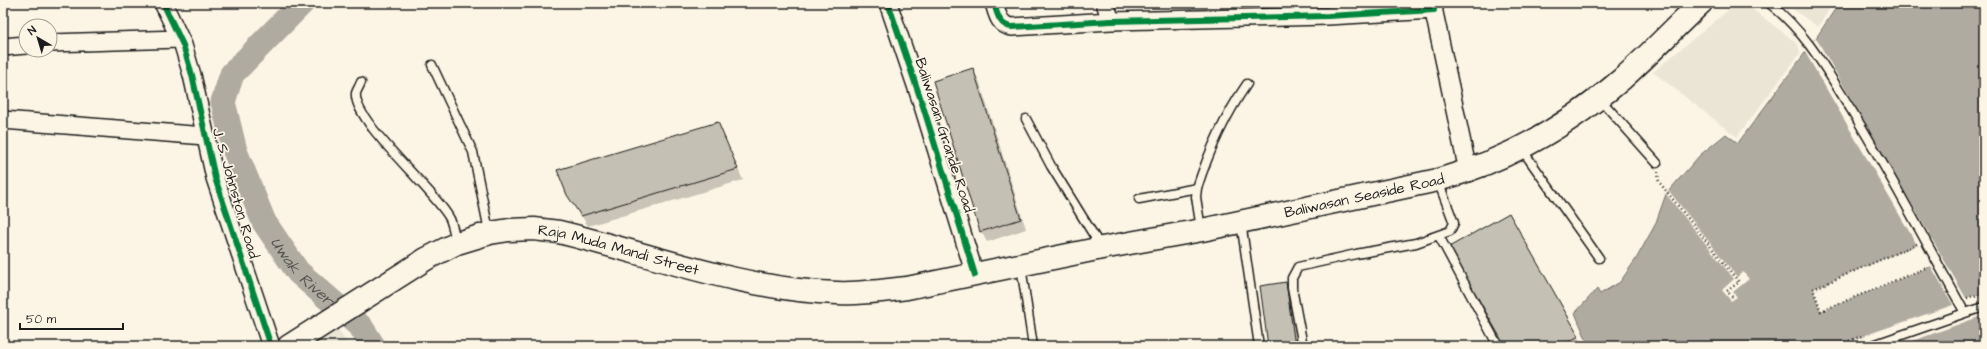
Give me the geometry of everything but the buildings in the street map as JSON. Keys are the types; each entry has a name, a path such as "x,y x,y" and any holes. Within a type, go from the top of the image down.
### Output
{"main road":[{"name":"Baliwasan Seaside Road","path":"975,275 1102,248 1240,222 1438,180 1468,171 1521,147 1560,126 1622,79 1701,3"},
{"name":"Raja Muda Mandi Street","path":"289,346 358,300 426,259 457,244 490,233 534,229 559,232 748,282 805,291 875,293 975,275"}],"street":[{"name":"J. S. Johnston Road","path":"163,3 180,39 192,75 215,178 271,346"},
{"name":"Baliwasan Grande Road","path":"888,3 975,275"},
{"path":"994,3 999,19 1007,27 1111,21 1216,10 1326,10 1433,7 1468,171"},
{"path":"1105,3 1111,21"},
{"path":"58,43 180,39"},
{"path":"3,47 18,46"},
{"path":"3,120 205,136"}],"lane":[{"path":"1769,3 1793,24 1811,45 1867,137 1965,313"},
{"path":"432,65 473,152 490,233"},
{"path":"361,82 356,94 359,106 369,123 388,148 411,171 450,219 457,244"},
{"path":"1202,230 1196,197 1197,188 1218,135 1235,102 1247,84"},
{"path":"1598,98 1658,163"},
{"path":"1026,119 1051,166 1102,248"},
{"path":"1521,147 1599,258"},
{"path":"1303,346 1292,288 1292,278 1298,268 1348,256 1416,243 1450,232 1454,223 1438,180"},
{"path":"1139,199 1197,188"},
{"path":"1240,222 1259,346"},
{"path":"1439,236 1498,346"},
{"path":"1021,265 1033,346"},
{"path":"1870,346 1984,307"}],"path":[{"path":"1658,163 1659,182 1739,282 1727,291 1734,299"},
{"path":"1913,238 1917,245 1813,288 1821,311 1931,266"},
{"path":"1834,346 1871,333"}],"shaded area":[{"path":"1737,3 1744,3 1798,44 1800,53 1737,137 1653,72"},
{"path":"1784,3 1833,3 1818,27"},
{"path":"1839,3 1984,3 1984,346 1589,346 1575,313 1597,289 1600,294 1620,282 1636,259 1655,225 1666,194 1700,155 1726,134 1738,143 1816,38"},
{"path":"338,329 349,346 312,346"}],"pier":[{"path":"1816,38 1966,298 1984,293 1984,315 1899,346 1834,346 1953,305 1931,266 1821,311 1813,289 1917,245 1805,52"},
{"path":"1669,191 1737,277 1743,272 1749,279 1733,292 1737,297 1731,301 1722,290 1734,279 1666,194"}],"waterway":[{"name":"Uwak River","path":"302,3 232,74 223,102 235,151 264,222 298,272 361,327 373,346"}],"cycle path":[{"path":"163,3 183,45 192,75 215,178 271,346"},
{"path":"888,3 923,106 975,275"},
{"path":"994,3 1001,22 1012,27 1111,21 1328,16 1434,10"}]}
